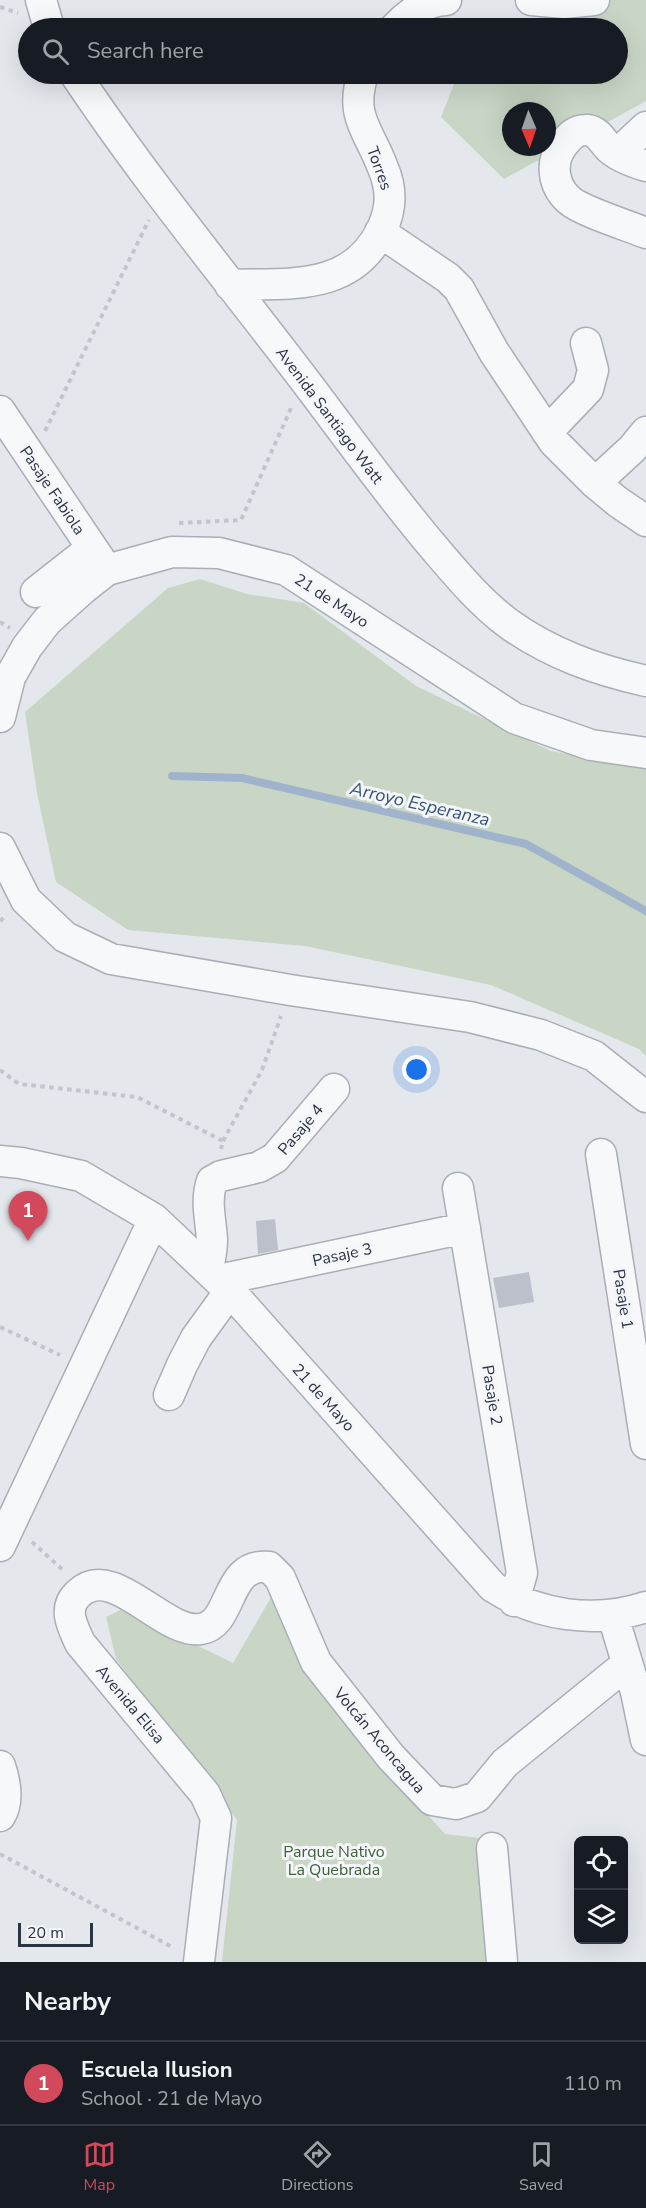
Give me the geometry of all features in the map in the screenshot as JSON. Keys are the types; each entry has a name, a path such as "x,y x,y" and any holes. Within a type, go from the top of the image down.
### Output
{"street":[{"path":"41,0 47,18"},
{"path":"406,18 416,9 437,0 446,0"},
{"path":"531,0 564,3 594,0"},
{"name":"Avenida Santiago Watt","path":"82,84 126,149 304,379 397,504 477,597 510,624 574,661 608,673 646,681"},
{"name":"Torres","path":"230,285 297,285 324,279 351,267 370,249 389,214 390,193 384,168 361,122 357,92 360,84"},
{"path":"617,154 646,127"},
{"path":"646,166 617,154 591,130 574,133 556,155 554,168 559,188 570,201 646,233"},
{"path":"380,232 448,278 459,289 494,352 547,432 595,483 618,502 646,520"},
{"name":"Torres","path":"256,317 297,285"},
{"path":"547,432 588,389 593,370 586,343"},
{"name":"Pasaje Fabiola","path":"0,411 99,559"},
{"path":"595,483 632,449 646,432"},
{"name":"21 de Mayo","path":"36,592 99,559 172,552 219,553 286,570 514,718 591,745 646,753"},
{"name":"21 de Mayo","path":"0,717 10,677 27,647 48,621 84,588 99,559"},
{"path":"0,848 26,900 65,937 111,960 470,1017 541,1035 594,1056 646,1097"},
{"name":"Pasaje 4","path":"212,1181 221,1176 259,1167 276,1158 334,1089"},
{"name":"Pasaje 1","path":"601,1154 646,1444"},
{"name":"21 de Mayo","path":"0,1161 21,1163 81,1176 154,1219 219,1280 493,1587 514,1601 582,1617 614,1616 646,1607"},
{"path":"169,1395 196,1338 219,1280 208,1204 212,1181"},
{"name":"Pasaje 2","path":"458,1188 522,1573 514,1601"},
{"path":"6,1535 12,1489 85,1367 154,1219"},
{"name":"Pasaje 3","path":"219,1280 465,1228"},
{"name":"Volcán Aconcagua","path":"83,1588 105,1586 125,1593 177,1626 203,1629 216,1621 243,1572 258,1565 269,1567 280,1578 316,1662 392,1757 432,1800 456,1804 477,1797 506,1763 627,1664"},
{"name":"Avenida Elisa","path":"83,1588 71,1600 69,1617 80,1643 205,1794 216,1818 199,1962"},
{"path":"614,1616 636,1692 646,1740"},
{"path":"0,1766 5,1782 4,1809 0,1816"},
{"path":"492,1848 502,1962"}],"path":[{"path":"32,458 161,195"},
{"path":"171,526 181,522 241,520 304,379"},
{"path":"212,1181 223,1141 262,1070 290,990"},
{"path":"0,1070 19,1084 136,1098 223,1141"},
{"path":"0,1327 85,1367"},
{"path":"6,1535 83,1588"},
{"path":"0,1854 199,1962"}],"green space":[{"path":"610,0 646,0 646,101 556,150 556,102 502,102 502,156 546,156 504,179 441,117 454,84 628,84 628,18 569,18 602,9"},
{"path":"200,579 247,594 304,603 416,686 551,751 646,768 646,1056 639,1049 491,985 305,946 128,930 56,882 37,793 25,712 168,588"},
{"name":"Parque Nativo La Quebrada","path":"273,1594 374,1755 445,1834 480,1838 488,1962 222,1962 237,1820 116,1659 106,1617 122,1609 233,1663"}],"building":[{"path":"275,1219 278,1250 258,1254 256,1221"},
{"path":"529,1272 534,1302 499,1308 493,1278"}],"waterway":[{"name":"Arroyo Esperanza","path":"172,776 242,778 526,844 646,911"}],"place":[{"name":"Escuela Ilusion","path":"28,1241"}]}
